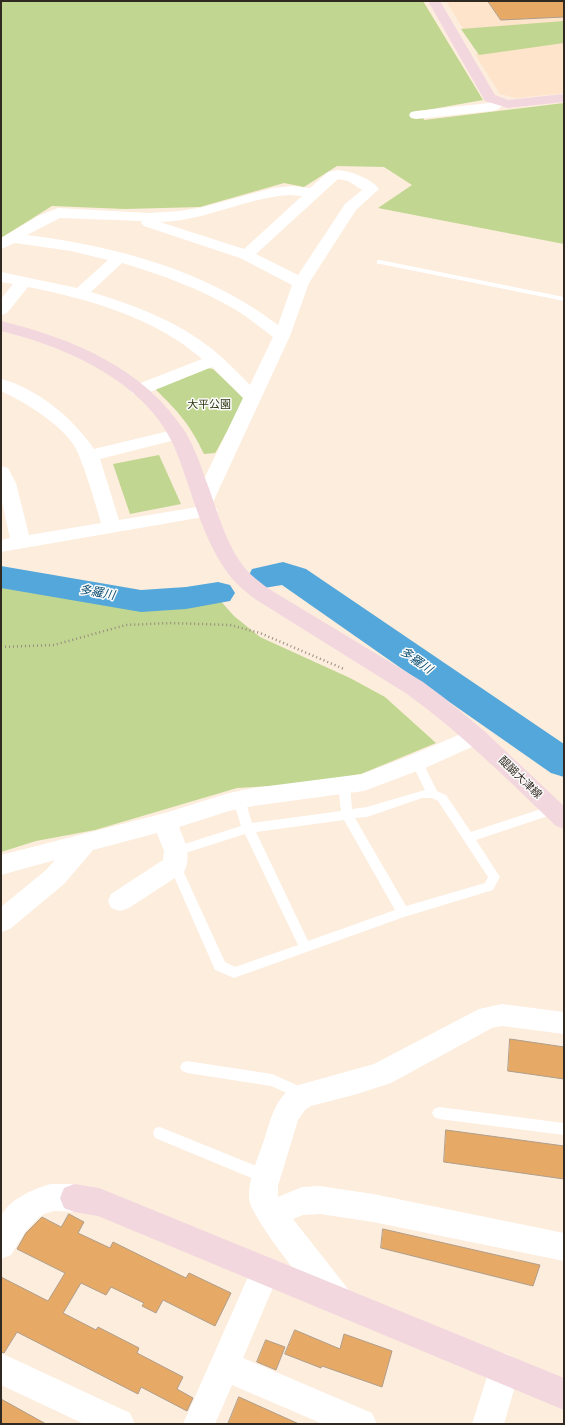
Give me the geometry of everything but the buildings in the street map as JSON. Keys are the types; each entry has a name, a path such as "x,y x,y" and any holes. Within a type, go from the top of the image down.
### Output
{"street":[{"path":"434,1 490,98 500,102 517,103 564,98"},
{"path":"416,115 492,107 500,102"},
{"path":"1,546 112,527 206,505 228,446 253,398 282,336 301,283 350,207 372,189 348,175 341,173 333,175 246,256"},
{"path":"8,241 49,216 58,213 133,217 179,217 202,213 260,196 286,191 314,193"},
{"path":"133,217 152,225 204,240 246,256 301,283"},
{"path":"8,241 75,247 154,268 212,291 238,305 282,336"},
{"path":"80,294 119,258"},
{"path":"1,277 80,294 132,312 158,323 204,352 253,398"},
{"path":"1,310 24,281"},
{"name":"醍醐大津線","path":"1,326 39,336 67,346 119,374 139,390 155,406 178,434 223,549 234,568 246,581 262,594 415,688 438,704 475,736 558,815"},
{"path":"139,390 214,360"},
{"path":"1,384 31,399 64,423 78,439 88,456 112,527"},
{"path":"88,456 178,434"},
{"path":"189,461 208,464 214,461 228,446"},
{"path":"1,472 7,483 21,542"},
{"path":"1,866 165,822 239,800 364,782 417,762 475,736"},
{"path":"120,901 176,858 165,822"},
{"path":"1,922 55,878 84,844"},
{"path":"337,1300 271,1214 263,1200 264,1186 286,1115 295,1101 305,1095 357,1082 381,1074 488,1017 502,1015 564,1023"},
{"path":"1,1245 14,1222 29,1206 51,1198 74,1198 99,1202 564,1394"},
{"path":"271,1214 302,1201 320,1200 373,1208 564,1247"},
{"path":"199,1424 266,1271"},
{"path":"224,1366 361,1424"},
{"path":"1,1369 120,1424"},
{"path":"488,1424 504,1369"}],"lane":[{"path":"380,262 564,299"},
{"path":"417,762 433,794"},
{"path":"344,784 346,815 403,912"},
{"path":"422,794 433,794 442,798 494,878 489,887 403,912 234,973 220,966 176,858 248,828 367,812 422,794"},
{"path":"239,800 248,828 306,947"},
{"path":"468,838 558,815"},
{"path":"187,1067 272,1080 305,1095"},
{"path":"439,1113 564,1129"},
{"path":"160,1133 267,1178"}],"path":[{"path":"1,647 54,645 126,625 170,623 230,625 260,633 346,670"}],"shaded area":[{"path":"446,1 564,1 564,22 464,30"},
{"path":"564,41 564,93 516,98 500,94 475,54"}],"green space":[{"path":"1,1 423,1 483,100 421,111 424,120 564,103 564,244 378,208 412,185 384,167 337,166 304,187 284,183 200,207 125,209 52,206 1,238"},
{"path":"564,21 564,43 479,55 461,29"},
{"name":"大平公園","path":"207,368 213,369 243,397 244,400 215,453 204,454 194,435 183,419 156,390 157,387"},
{"path":"159,455 181,504 130,514 113,464"},
{"path":"1,580 139,605 218,598 234,616 260,637 350,678 385,697 436,743 361,774 330,780 288,785 237,788 95,830 36,841 1,852"}],"waterway":[{"name":"多羅川","path":"264,577 283,573 294,577 564,763"},
{"name":"多羅川","path":"1,577 141,601 186,598 218,593"}]}
